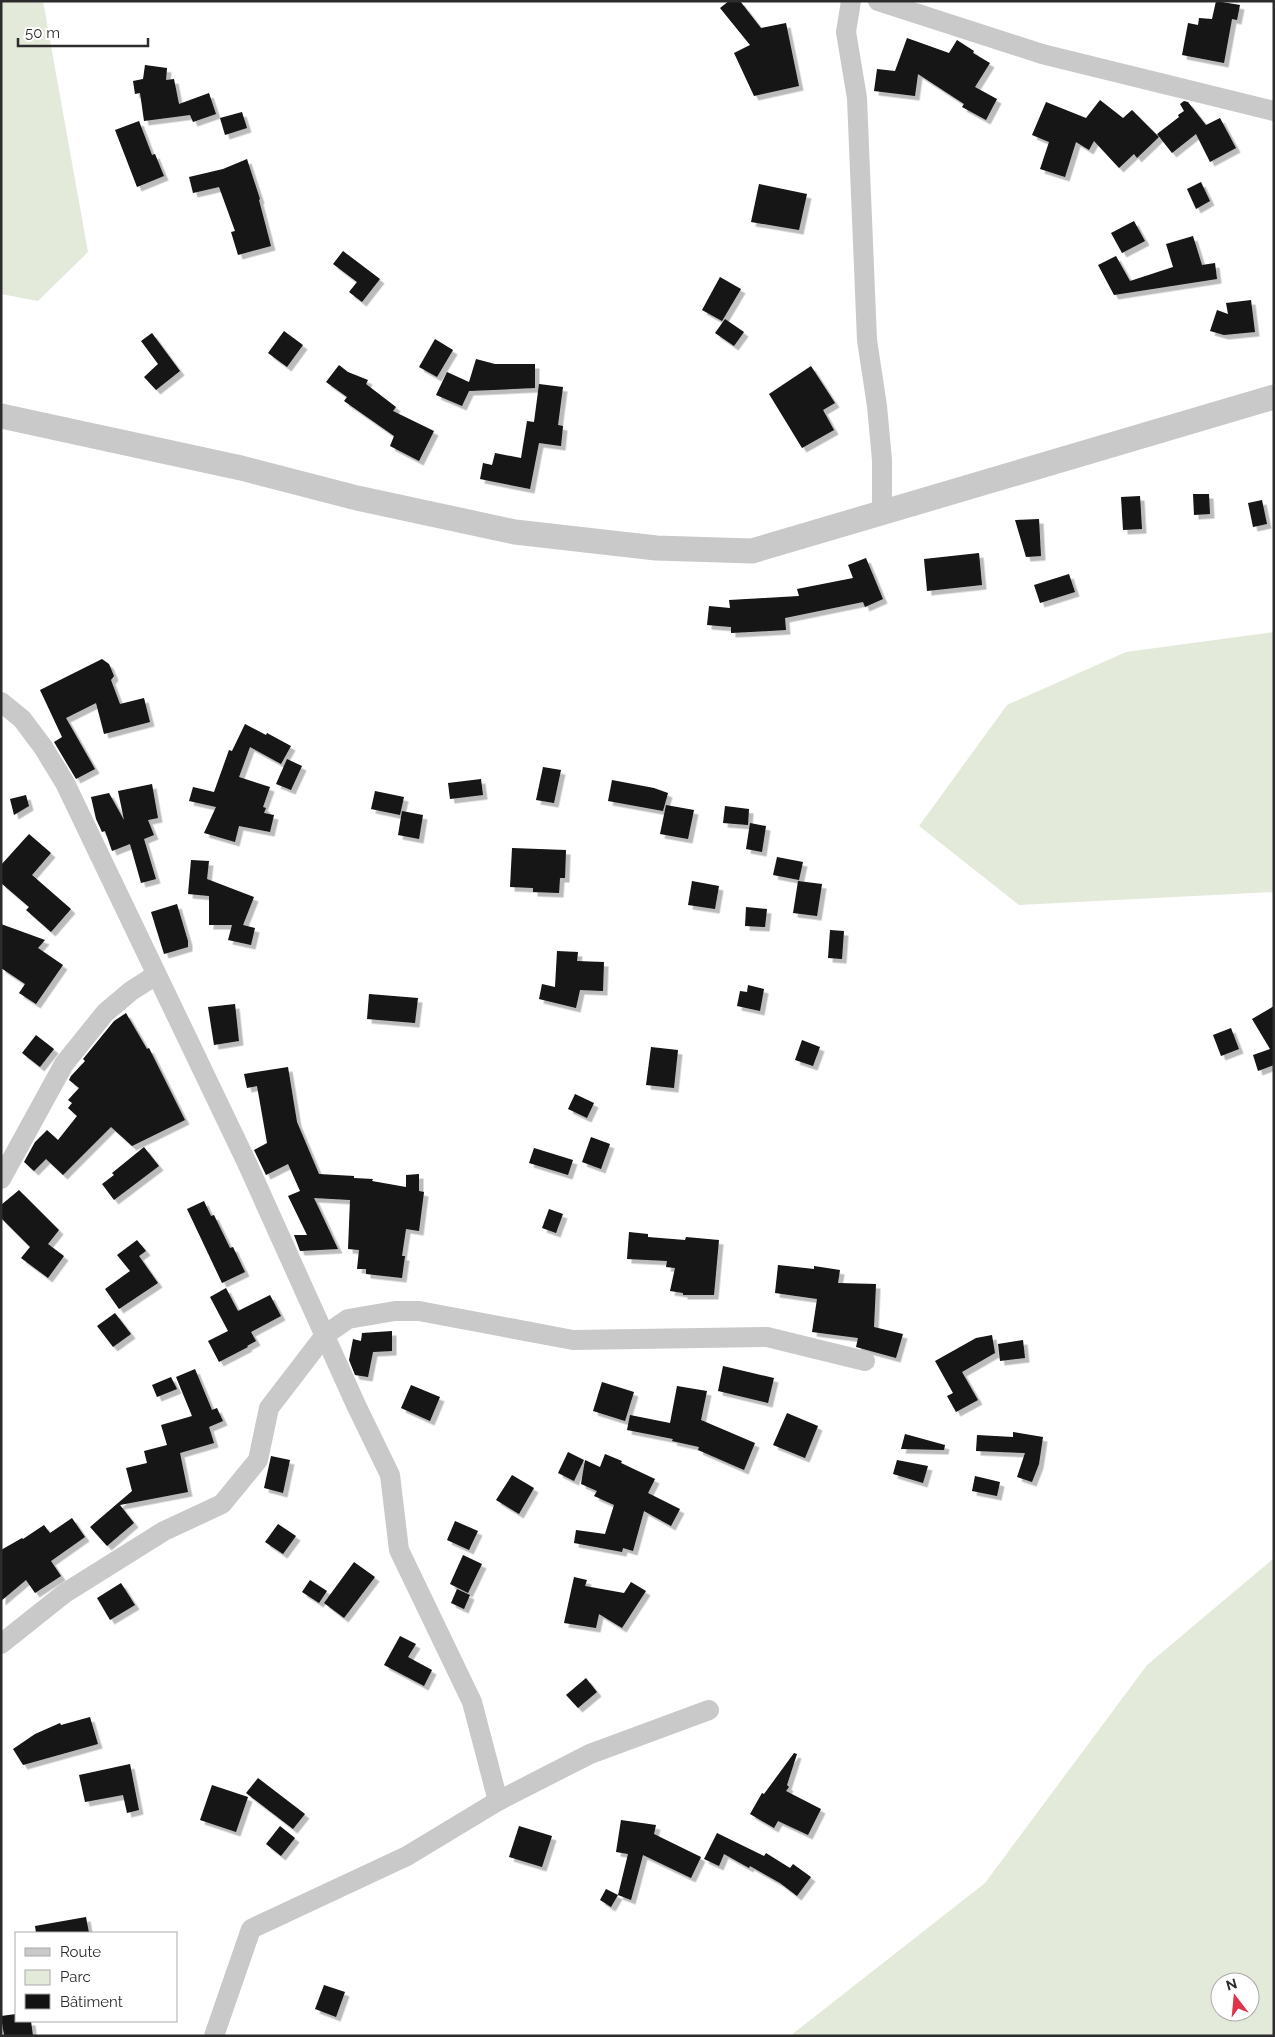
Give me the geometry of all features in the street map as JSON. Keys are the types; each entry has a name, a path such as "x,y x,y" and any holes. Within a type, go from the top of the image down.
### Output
{"street":[{"path":"851,1 846,32 857,98 867,330 882,460 882,514"},
{"path":"878,1 1042,54 1274,111"},
{"path":"1,416 241,468 356,498 515,532 656,548 752,551 1274,397"},
{"path":"1,702 22,719 43,747 65,783 247,1163 390,1475 399,1550 472,1702 498,1800"},
{"path":"1,1179 64,1064 105,1013 131,991 156,975"},
{"path":"1,1644 73,1588 164,1531 222,1504 258,1460 269,1408 326,1335 348,1319 395,1311 419,1311 573,1340 767,1336 866,1361"},
{"path":"214,2036 251,1929 407,1856 498,1800 590,1754 709,1710"}],"green space":[{"path":"1,1 43,1 88,252 38,301 1,294"},
{"path":"1274,632 1274,892 1019,905 919,826 1007,705 1126,652"},
{"path":"1274,1558 1274,2036 790,2036 985,1883 1147,1665"}],"building":[{"path":"729,1 740,1 761,28 786,23 799,86 754,96 734,53 750,45 720,8"},
{"path":"1216,1 1240,5 1237,20 1232,19 1224,63 1182,55 1188,23 1198,25 1199,18 1212,19"},
{"path":"907,38 949,53 957,40 974,51 973,53 990,63 975,87 997,99 986,120 962,107 964,104 918,74 915,96 874,91 877,69 895,71"},
{"path":"145,65 167,68 166,80 174,79 179,104 209,93 216,114 193,122 190,115 144,121 140,93 135,94 133,81 143,79"},
{"path":"1100,100 1123,118 1132,110 1159,137 1137,158 1134,154 1119,168 1094,141 1089,150 1076,142 1065,177 1040,169 1049,142 1032,135 1046,102 1086,118"},
{"path":"1184,101 1188,102 1206,125 1220,118 1236,148 1210,162 1196,134 1172,153 1157,134 1184,111 1180,104"},
{"path":"242,112 247,128 225,135 220,118"},
{"path":"139,121 152,155 155,154 164,176 137,187 115,130"},
{"path":"247,159 260,199 271,246 238,255 231,232 235,231 219,187 193,193 189,177 223,169"},
{"path":"1201,182 1210,201 1196,209 1187,189"},
{"path":"759,184 807,194 799,230 751,222"},
{"path":"1134,221 1145,241 1122,253 1111,233"},
{"path":"1193,236 1202,265 1215,263 1217,279 1114,295 1098,265 1116,256 1130,281 1173,267 1166,244"},
{"path":"343,251 380,279 362,302 349,292 357,282 333,264"},
{"path":"720,277 741,289 722,321 702,310"},
{"path":"1251,300 1255,332 1224,335 1210,331 1217,310 1228,314 1226,303"},
{"path":"725,319 744,332 734,346 715,333"},
{"path":"284,331 303,345 287,367 268,353"},
{"path":"152,333 180,371 156,390 144,377 158,364 141,341"},
{"path":"435,339 453,350 437,377 419,367"},
{"path":"476,359 495,364 535,364 535,388 469,391 462,406 436,395 447,372 469,382"},
{"path":"339,365 348,372 368,380 366,384 396,407 393,411 434,431 419,461 390,446 394,436 344,401 347,397 326,382"},
{"path":"811,366 835,403 823,410 834,430 802,448 769,394"},
{"path":"539,384 563,387 558,425 563,426 561,446 539,443 530,489 480,479 483,463 492,465 495,453 521,458 527,421 534,422"},
{"path":"1193,494 1209,494 1210,514 1194,515"},
{"path":"1140,496 1142,529 1123,530 1121,497"},
{"path":"1262,500 1267,524 1253,527 1248,503"},
{"path":"1039,519 1041,556 1026,557 1015,520"},
{"path":"979,553 982,585 927,591 924,559"},
{"path":"866,558 883,599 865,607 863,602 785,618 786,630 731,633 731,627 707,625 709,606 730,608 729,600 799,596 797,589 853,578 848,565"},
{"path":"1069,574 1075,592 1040,603 1034,585"},
{"path":"102,659 109,664 114,676 111,680 120,704 144,698 150,722 104,734 96,703 66,718 95,769 76,779 54,742 62,737 40,690"},
{"path":"245,724 291,746 281,764 250,747 239,777 270,787 263,807 266,808 264,813 274,815 270,832 239,826 235,842 204,833 216,807 189,801 193,787 214,792 229,750 232,751"},
{"path":"287,759 302,766 291,790 276,784"},
{"path":"543,767 561,770 554,803 536,800"},
{"path":"481,779 483,795 450,799 448,783"},
{"path":"612,780 654,788 668,793 663,811 608,801"},
{"path":"152,784 158,818 148,820 154,835 144,839 156,879 141,883 130,844 112,851 105,831 102,832 96,819 91,797 109,793 124,820 118,791"},
{"path":"375,791 404,797 400,815 371,809"},
{"path":"26,795 29,806 14,815 10,799"},
{"path":"666,805 694,810 688,839 660,834"},
{"path":"725,806 749,809 748,825 723,823"},
{"path":"402,811 423,815 419,839 398,835"},
{"path":"750,823 766,826 762,852 746,849"},
{"path":"29,834 51,853 32,875 71,909 51,932 26,910 29,907 1,883 1,865"},
{"path":"512,848 566,850 565,878 560,878 559,893 533,892 533,888 510,887"},
{"path":"777,857 803,862 799,880 773,875"},
{"path":"191,860 209,861 207,879 254,897 243,925 255,928 251,945 228,940 232,925 209,925 209,896 188,894"},
{"path":"692,881 719,886 715,909 688,905"},
{"path":"798,881 822,884 817,916 793,913"},
{"path":"177,904 188,947 164,954 151,912"},
{"path":"746,907 767,909 765,927 745,926"},
{"path":"1,924 45,940 38,948 63,965 36,1004 19,993 25,984 1,968"},
{"path":"830,930 844,931 842,959 828,958"},
{"path":"557,951 578,952 577,961 604,962 603,991 580,990 576,1008 539,999 542,984 555,987"},
{"path":"748,985 764,989 760,1011 737,1006 740,991 747,992"},
{"path":"369,994 418,998 415,1023 367,1019"},
{"path":"235,1004 239,1041 214,1045 208,1007"},
{"path":"1274,1006 1274,1065 1258,1071 1253,1055 1270,1049 1252,1019"},
{"path":"126,1013 147,1049 149,1048 185,1120 132,1146 111,1127 63,1175 46,1159 34,1171 24,1162 35,1142 47,1130 58,1140 77,1116 68,1108 72,1103 68,1100 79,1088 69,1080 71,1076 85,1061 83,1059 114,1021"},
{"path":"1231,1028 1239,1049 1221,1056 1213,1035"},
{"path":"36,1035 54,1049 40,1067 22,1053"},
{"path":"802,1040 820,1047 813,1066 795,1060"},
{"path":"651,1047 678,1050 674,1088 646,1085"},
{"path":"288,1067 297,1122 319,1174 354,1176 354,1178 373,1179 372,1181 406,1187 406,1175 419,1174 419,1191 424,1192 419,1231 406,1229 402,1256 405,1256 402,1278 366,1274 366,1269 357,1269 359,1250 348,1249 350,1200 314,1198 338,1249 300,1251 294,1235 307,1235 288,1196 300,1191 288,1164 266,1175 254,1150 267,1143 257,1086 247,1088 244,1074"},
{"path":"575,1094 594,1103 587,1118 568,1109"},
{"path":"591,1137 610,1144 601,1169 582,1162"},
{"path":"144,1147 159,1166 114,1200 102,1184 114,1175 112,1173"},
{"path":"534,1148 573,1160 568,1175 529,1163"},
{"path":"19,1190 59,1230 48,1244 64,1256 48,1278 21,1258 30,1247 1,1218 1,1205"},
{"path":"204,1201 211,1216 214,1215 230,1248 233,1247 245,1272 222,1283 187,1209"},
{"path":"549,1209 563,1214 556,1233 542,1228"},
{"path":"629,1232 648,1234 648,1237 685,1240 686,1237 719,1240 714,1295 683,1295 683,1293 670,1291 675,1268 666,1267 667,1261 627,1259"},
{"path":"137,1240 146,1251 139,1256 158,1283 119,1309 105,1289 130,1271 117,1255"},
{"path":"778,1265 814,1269 814,1266 840,1270 838,1283 876,1284 874,1327 903,1334 896,1358 856,1347 858,1338 812,1332 817,1299 775,1293"},
{"path":"226,1288 238,1311 270,1295 281,1316 251,1332 256,1341 248,1347 219,1362 208,1341 228,1331 210,1297"},
{"path":"115,1313 131,1334 113,1347 97,1326"},
{"path":"392,1331 392,1351 373,1352 368,1377 355,1375 349,1360 353,1339 361,1341 362,1333"},
{"path":"992,1335 995,1353 962,1372 978,1400 956,1412 947,1396 953,1393 935,1361 976,1338"},
{"path":"1023,1340 1025,1358 1000,1361 998,1344"},
{"path":"723,1366 774,1378 768,1403 718,1391"},
{"path":"195,1369 212,1410 217,1408 223,1421 209,1427 214,1443 180,1453 188,1492 120,1505 134,1523 107,1546 90,1527 132,1491 126,1468 147,1463 144,1451 167,1445 161,1425 192,1416 176,1377"},
{"path":"171,1377 177,1389 157,1397 152,1385"},
{"path":"602,1382 634,1392 625,1421 593,1411"},
{"path":"411,1385 440,1397 430,1421 401,1408"},
{"path":"677,1386 707,1391 701,1420 755,1443 744,1470 698,1450 699,1447 672,1441 673,1439 627,1430 630,1415 670,1423"},
{"path":"787,1413 818,1426 805,1458 773,1445"},
{"path":"1013,1432 1043,1437 1039,1464 1032,1482 1017,1477 1025,1453 976,1451 977,1435 1013,1437"},
{"path":"905,1434 945,1445 944,1450 901,1449"},
{"path":"568,1452 584,1460 574,1481 558,1473"},
{"path":"605,1454 655,1479 648,1493 680,1509 671,1526 644,1511 633,1551 623,1548 622,1552 574,1543 576,1530 605,1534 614,1505 594,1496 597,1491 581,1484 585,1460 600,1467"},
{"path":"271,1456 290,1460 283,1493 264,1488"},
{"path":"897,1460 928,1466 923,1483 893,1474"},
{"path":"512,1475 534,1488 519,1514 496,1500"},
{"path":"975,1476 1000,1482 997,1496 972,1491"},
{"path":"72,1518 85,1537 51,1561 61,1576 35,1593 26,1580 1,1601 1,1550 23,1539 44,1525 50,1533"},
{"path":"455,1521 478,1531 469,1550 447,1540"},
{"path":"278,1524 296,1536 283,1554 265,1542"},
{"path":"463,1555 482,1564 468,1593 450,1584"},
{"path":"354,1562 375,1577 344,1618 324,1603"},
{"path":"574,1577 587,1580 585,1586 624,1593 631,1582 646,1591 622,1628 599,1614 596,1628 564,1623"},
{"path":"310,1580 327,1591 319,1603 302,1592"},
{"path":"121,1583 135,1605 110,1620 97,1598"},
{"path":"457,1589 470,1595 464,1609 451,1603"},
{"path":"400,1636 416,1644 408,1657 432,1670 424,1686 384,1665"},
{"path":"586,1678 597,1692 578,1708 566,1695"},
{"path":"90,1717 98,1744 23,1765 13,1749 35,1734 60,1723 61,1725"},
{"path":"794,1753 797,1754 787,1785 789,1787 786,1791 821,1809 808,1835 778,1821 774,1828 750,1814 762,1793 764,1794"},
{"path":"130,1764 139,1810 127,1813 123,1795 85,1802 79,1775"},
{"path":"258,1778 305,1814 293,1829 246,1793"},
{"path":"212,1785 248,1797 236,1832 200,1820"},
{"path":"621,1820 656,1825 654,1834 701,1857 691,1878 643,1855 631,1900 618,1895 628,1854 616,1852"},
{"path":"280,1826 295,1838 281,1856 266,1844"},
{"path":"519,1826 552,1836 542,1867 509,1857"},
{"path":"717,1833 764,1856 766,1853 790,1868 793,1864 811,1877 797,1896 780,1883 724,1854 719,1866 704,1859"},
{"path":"606,1889 618,1895 611,1907 600,1900"},
{"path":"86,1917 89,1932 36,1932 35,1926"},
{"path":"324,1985 345,1992 336,2017 315,2009"},
{"path":"15,2014 15,2022 31,2022 33,2036 4,2036 1,2016"}]}
